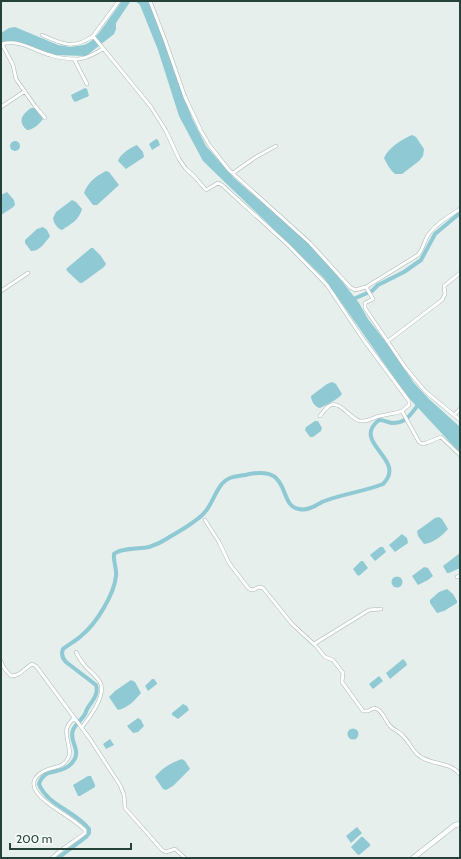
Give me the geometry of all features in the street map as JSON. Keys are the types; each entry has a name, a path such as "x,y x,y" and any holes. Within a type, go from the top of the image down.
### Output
{"street":[{"path":"42,35 61,44 71,45 83,42 94,37 119,1"},
{"path":"150,1 186,97 201,131 215,154 233,173 305,239 350,287 355,290 367,288 418,255 422,251 433,228 460,209"},
{"path":"94,37 151,107 166,131 179,159 186,169 207,190 218,183 222,185 288,246 326,285 344,309 363,339 409,401 409,405 402,413 380,416 363,421 357,420 338,405 333,404 330,405 320,416"},
{"path":"45,118 16,79 13,65 2,44 19,44 51,56 74,59 84,58 103,48"},
{"path":"74,59 87,84"},
{"path":"1,107 25,91"},
{"path":"233,173 256,156 276,146"},
{"path":"1,291 28,273"},
{"path":"388,341 442,300 445,294 444,286 460,273"},
{"path":"367,288 373,299 365,303 365,308 405,367 425,391 460,420"},
{"path":"454,415 460,410"},
{"path":"402,413 421,443 426,443 441,436 460,455"},
{"path":"204,520 220,542 229,563 249,589 253,590 263,588 292,624 314,644 325,657 336,663 343,673 342,682 363,712 374,708 379,709 389,725 404,736 418,756 432,762 450,766 460,775"},
{"path":"314,644 369,610 381,609"},
{"path":"76,652 102,687 96,707 81,726"},
{"path":"1,661 4,668 11,676 19,674 30,665 34,665 81,726 123,792 125,808 162,850 166,852 175,849 185,858"},
{"path":"52,858 59,851 81,836 84,830 42,799 35,788 35,782 37,777 44,771 61,766 70,756 66,732 69,724 75,719"},
{"path":"413,858 455,824 460,824"}],"water":[{"path":"122,1 135,1 130,2 116,23 114,34 86,56 55,55 15,41 1,43 1,33 9,28 15,27 58,45 70,47 84,45 90,42 99,33"},
{"path":"135,1 148,1 153,10 192,118 206,146 234,178 303,238 330,266 359,303 368,319 392,350 414,383 460,427 460,453 407,396 324,278 203,161 179,116 158,50 140,5"},
{"path":"85,88 87,89 89,96 75,102 71,95"},
{"path":"31,108 35,108 43,119 34,128 27,130 21,121 23,115"},
{"path":"412,135 416,137 424,149 423,156 402,174 395,174 390,169 384,158 396,144"},
{"path":"156,139 160,145 152,150 149,144"},
{"path":"13,141 17,141 19,142 19,150 13,151 10,148 10,144"},
{"path":"137,145 143,152 144,157 126,169 118,161 119,158"},
{"path":"106,171 109,172 119,185 97,205 93,205 84,193 93,180"},
{"path":"7,192 14,200 15,205 1,215 1,195"},
{"path":"72,200 82,209 81,213 77,219 62,230 56,226 53,218 56,212"},
{"path":"43,227 47,230 50,236 40,248 31,251 25,243 25,240 37,229"},
{"path":"91,248 93,248 101,256 106,264 104,267 80,283 66,269"},
{"path":"332,382 336,384 342,394 335,400 320,408 316,406 311,396"},
{"path":"315,421 318,421 322,428 321,431 313,437 310,437 305,430 306,427"},
{"path":"439,517 448,529 434,541 424,544 418,536 417,531 435,518"},
{"path":"402,534 407,538 408,543 395,552 389,545"},
{"path":"380,547 383,547 386,552 375,561 370,555"},
{"path":"460,553 460,568 447,573 443,566"},
{"path":"361,561 363,561 368,568 358,576 353,569"},
{"path":"424,567 428,568 433,576 418,585 412,576"},
{"path":"397,576 401,578 403,582 401,586 397,588 393,586 391,582 393,578"},
{"path":"447,589 453,594 457,603 444,611 437,613 430,603 430,600 439,592"},
{"path":"403,659 407,665 390,679 386,673"},
{"path":"379,676 383,681 373,689 369,684"},
{"path":"152,679 154,679 157,684 148,691 145,686"},
{"path":"131,680 135,682 141,693 128,706 118,710 109,697"},
{"path":"183,704 187,706 189,710 178,719 172,715 172,713"},
{"path":"138,718 144,726 138,732 133,733 127,726"},
{"path":"351,729 355,729 357,730 357,738 351,739 348,736 348,732"},
{"path":"110,739 114,745 106,749 103,744"},
{"path":"182,759 190,769 173,786 166,790 163,789 155,777 167,766"},
{"path":"88,776 91,776 95,787 78,796 73,785"},
{"path":"357,827 362,833 351,843 346,836"},
{"path":"361,837 363,837 370,844 370,846 359,855 351,847"}],"waterway":[{"path":"351,300 372,291 378,285 404,272 421,260 435,234 460,213"},
{"path":"58,858 86,837 89,833 89,829 76,817 48,797 39,784 45,775 67,768 75,759 76,751 72,739 73,730 84,715 97,692 96,685 66,662 62,653 63,649 87,631 98,617 108,600 115,584 116,570 114,554 130,549 149,547 163,541 188,526 205,512 219,488 226,480 230,478 260,473 271,475 278,479 292,506 299,509 311,508 329,499 383,484 389,475 389,467 374,444 371,436 372,428 379,420 392,423 405,420 419,404"}]}
